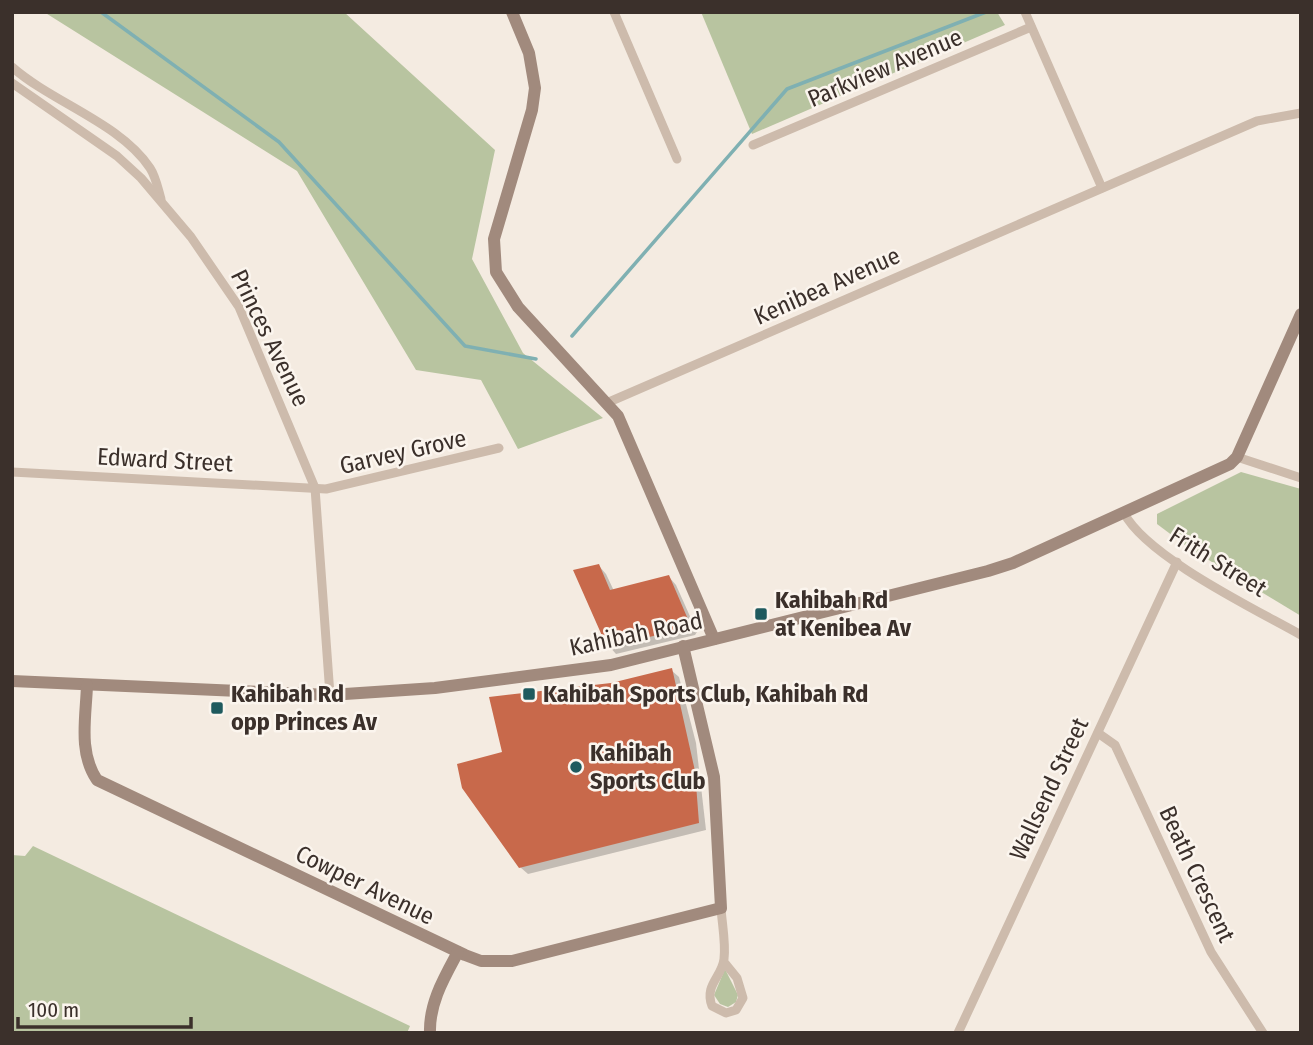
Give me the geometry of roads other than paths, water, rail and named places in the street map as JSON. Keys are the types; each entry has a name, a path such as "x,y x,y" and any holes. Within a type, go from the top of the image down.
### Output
{"main road":[{"path":"515,13 529,53 535,88 532,110 494,239 496,272 518,307 609,402 624,428 715,639"},
{"path":"1237,457 1301,314"},
{"name":"Kahibah Road","path":"12,681 330,695 435,688 611,665 1000,567 1223,468 1237,457"},
{"path":"683,646 714,777 721,908"},
{"name":"Cowper Avenue","path":"87,685 85,752 89,768 97,780 481,961 512,961 721,908"},
{"path":"430,1033 430,1016 439,989 457,952"}],"street":[{"path":"614,12 677,159"},
{"path":"1025,12 1102,188"},
{"name":"Parkview Avenue","path":"753,145 1031,27"},
{"path":"12,67 46,92 105,127 137,152 153,173 162,202"},
{"name":"Princes Avenue","path":"12,83 117,156 162,202 223,280 239,307 316,488 330,695"},
{"name":"Kenibea Avenue","path":"609,402 1257,121 1301,113"},
{"name":"Garvey Grove","path":"316,488 419,469 499,448"},
{"path":"1237,457 1301,478"},
{"name":"Edward Street","path":"12,472 316,488"},
{"name":"Frith Street","path":"1124,513 1135,530 1177,562 1301,635"},
{"name":"Wallsend Street","path":"958,1033 1177,562"},
{"name":"Beath Crescent","path":"1098,733 1115,745 1211,952 1263,1033"},
{"path":"721,908 724,962 712,984 709,998 712,1006 726,1013 736,1010 743,998 737,978 724,962"}],"waterway":[{"path":"101,12 279,142 465,346 536,359"},
{"path":"572,336 787,89 986,12"}],"place":[{"name":"Kahibah Rd at Kenibea Av","path":"761,614"},
{"name":"Kahibah Sports Club, Kahibah Rd","path":"529,694"},
{"name":"Kahibah Rd opp Princes Av","path":"217,708"},
{"name":"Kahibah Sports Club","path":"576,767"}]}
